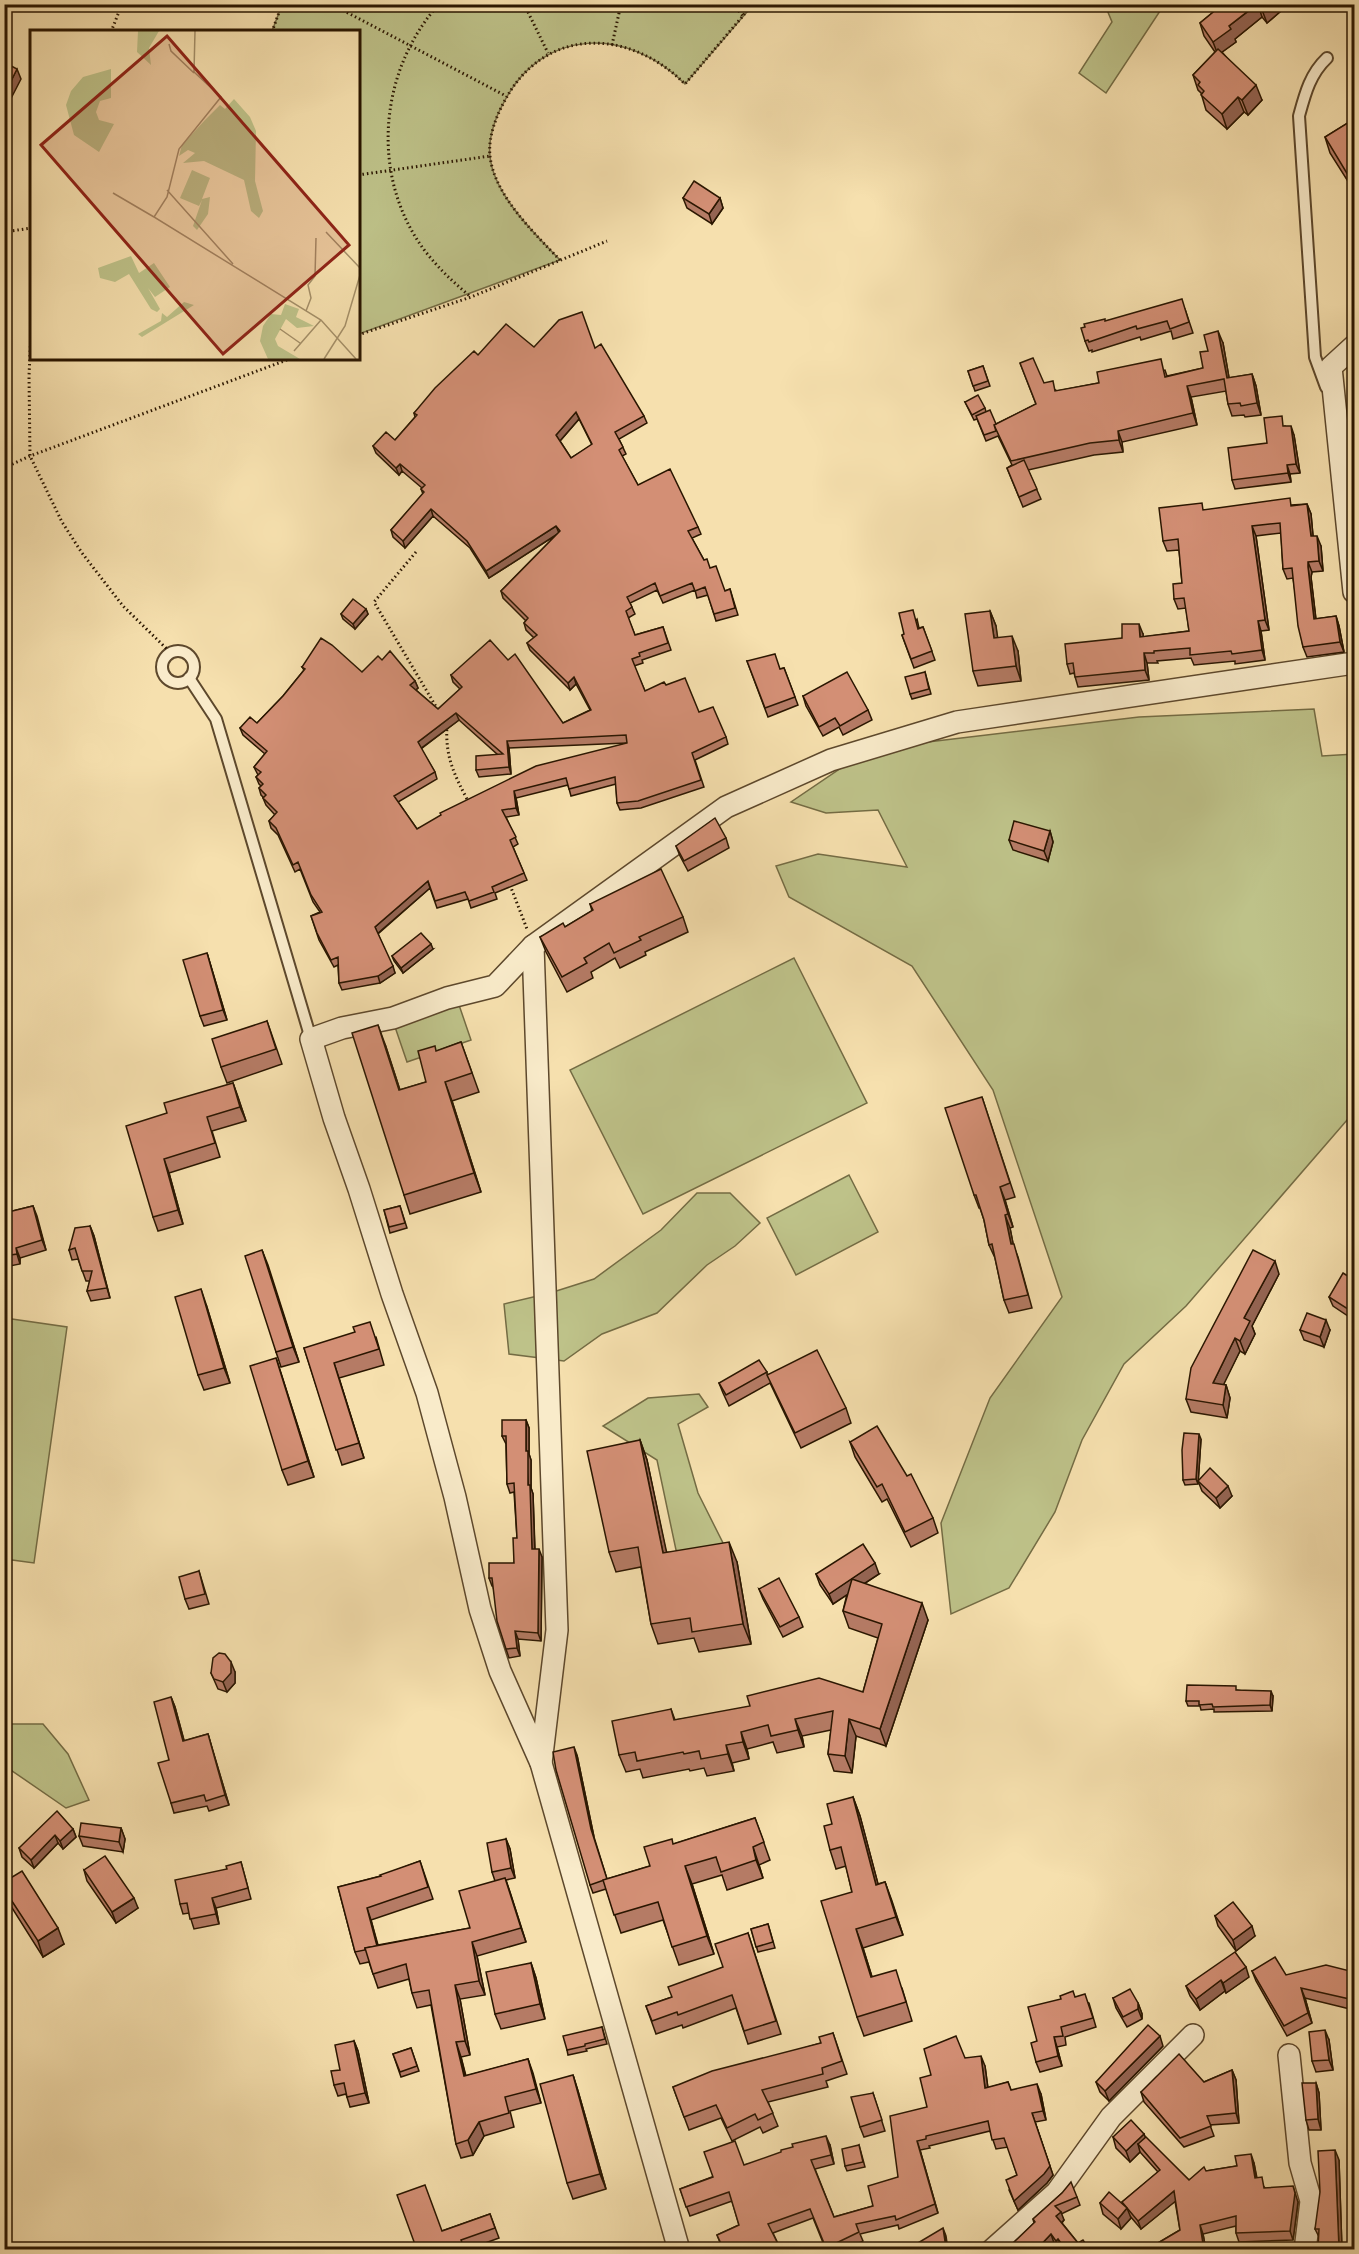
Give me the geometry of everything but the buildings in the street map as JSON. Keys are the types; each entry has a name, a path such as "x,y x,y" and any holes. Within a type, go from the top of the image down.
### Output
{"street":[{"path":"1354,346 1332,367 1354,592"},
{"path":"679,2250 541,1763 500,1671 480,1609 455,1497 428,1393 392,1294 334,1118 311,1039 342,1028 393,1018 447,998 495,986 534,946 726,807 831,760 957,723 1354,663"},
{"path":"534,946 557,1630 541,1763"},
{"path":"992,2250 1057,2192 1110,2116 1193,2036"},
{"path":"1289,2055 1300,2163 1311,2202 1305,2250"}],"lane":[{"path":"1327,58 1307,86 1299,116 1316,357 1337,418"},
{"path":"183,652 193,666 189,678 178,683 167,679 163,674 163,662 171,653 183,652"},
{"path":"189,678 216,718 311,1039"}],"path":[{"path":"112,30 122,4"},
{"path":"273,30 282,4"},
{"path":"331,4 507,96"},
{"path":"439,4 424,23 410,47 395,82 388,125 391,171 403,211 424,250 446,275 471,297"},
{"path":"524,4 548,53"},
{"path":"612,45 621,4"},
{"path":"733,4 743,16"},
{"path":"560,260 514,209 498,184 489,156 494,125 507,96 524,72 548,53 580,44 612,45 629,48 652,58 673,72 685,84 753,4"},
{"path":"360,175 489,156"},
{"path":"4,232 30,228"},
{"path":"360,334 471,297 607,241"},
{"path":"30,343 28,376 30,456 49,498 82,553 123,606 171,653"},
{"path":"4,468 30,456 287,360"},
{"path":"416,552 374,602 442,716"},
{"path":"447,723 448,755 454,774 470,804"},
{"path":"506,875 534,946"}],"green space":[{"path":"282,4 753,5 685,84 662,65 638,52 613,45 587,43 563,48 540,60 520,78 503,104 491,136 490,156 493,170 507,199 528,226 560,260 360,334 360,30 272,30"},
{"path":"1105,5 1164,5 1106,93 1079,73 1112,22"},
{"path":"1314,709 1322,756 1354,754 1354,1112 1186,1306 1124,1364 1082,1440 1055,1512 1009,1588 951,1614 941,1523 990,1398 1062,1297 993,1090 912,966 789,897 776,866 818,854 907,867 878,810 826,813 791,802 869,749 1139,717"},
{"path":"794,958 867,1103 643,1214 570,1070"},
{"path":"458,1002 471,1040 407,1062 394,1024"},
{"path":"849,1175 878,1232 796,1275 767,1218"},
{"path":"697,1193 730,1193 760,1223 735,1246 707,1265 657,1313 602,1334 564,1361 509,1354 504,1304 594,1279 661,1230"},
{"path":"5,1318 67,1327 34,1563 5,1559"},
{"path":"699,1394 708,1407 678,1424 698,1493 723,1543 704,1564 676,1550 657,1460 603,1426 648,1398"},
{"path":"4,1724 43,1724 68,1754 89,1800 66,1808 5,1766"}]}
